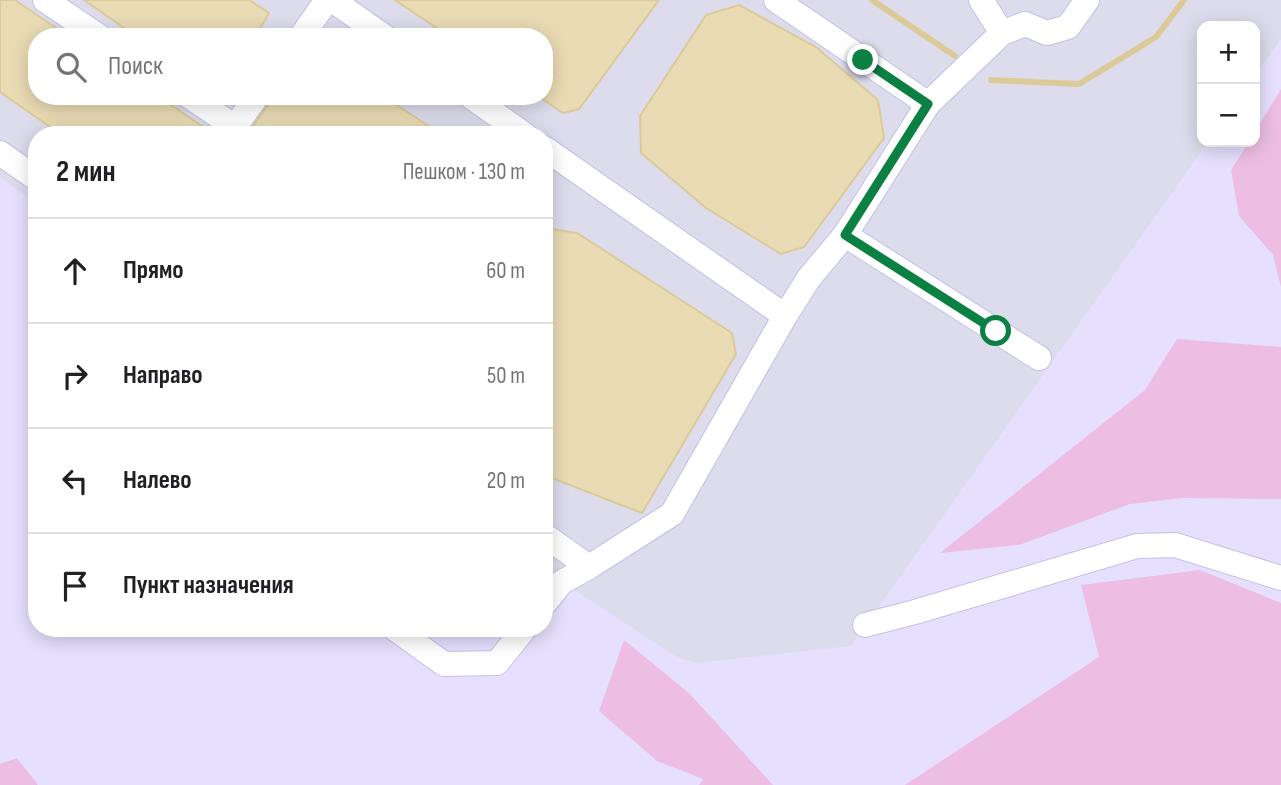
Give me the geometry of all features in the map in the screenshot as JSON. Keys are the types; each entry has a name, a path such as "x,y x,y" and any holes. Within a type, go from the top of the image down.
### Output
{"lane":[{"path":"45,0 87,28"},
{"path":"307,28 330,0 372,28"},
{"path":"776,0 928,104"},
{"path":"981,0 1002,33"},
{"path":"553,593 562,582 672,514 785,316 809,278 845,235 928,104 1002,33 1025,24 1047,33 1068,27 1087,0"},
{"path":"200,105 226,126"},
{"path":"236,126 251,105"},
{"path":"483,105 512,126"},
{"path":"0,153 28,173"},
{"path":"553,154 785,316"},
{"path":"845,235 1040,358"},
{"path":"553,541 589,567"},
{"path":"865,625 1137,546 1175,545 1281,578"},
{"path":"406,637 444,664 497,663 518,637"}],"shaded area":[{"path":"0,0 1281,0 1281,39 1260,69 1260,21 1197,21 1197,147 1204,147 851,646 697,663 678,658 553,576 553,126 28,126 28,198 0,178"},
{"path":"0,0 15,0 56,28 28,28 28,105 171,105 202,126 49,126 0,92"},
{"path":"84,0 249,0 269,13 260,28 124,28"},
{"path":"395,0 659,0 579,109 563,113 551,105 553,28 437,28"},
{"path":"739,5 816,47 878,100 884,138 804,247 781,254 706,208 641,153 640,116 706,15"},
{"path":"1281,89 1281,287 1273,255 1239,216 1231,170 1246,147 1260,147 1260,124"},
{"path":"268,105 397,105 428,126 253,126"},
{"path":"553,229 577,233 732,333 736,354 642,513 553,478"},
{"path":"1177,339 1281,347 1281,499 1182,498 1130,504 1019,545 940,553 1145,390"},
{"path":"1200,570 1281,603 1281,785 905,785 1099,657 1081,585"},
{"path":"624,640 689,693 773,785 699,785 703,779 657,761 599,711"},
{"path":"17,758 38,785 0,785 0,764"}],"waterway":[{"path":"872,0 955,56"},
{"path":"991,80 1079,84 1156,37 1184,0"}],"route":[{"path":"863,60 928,104 845,235 996,331"}]}
